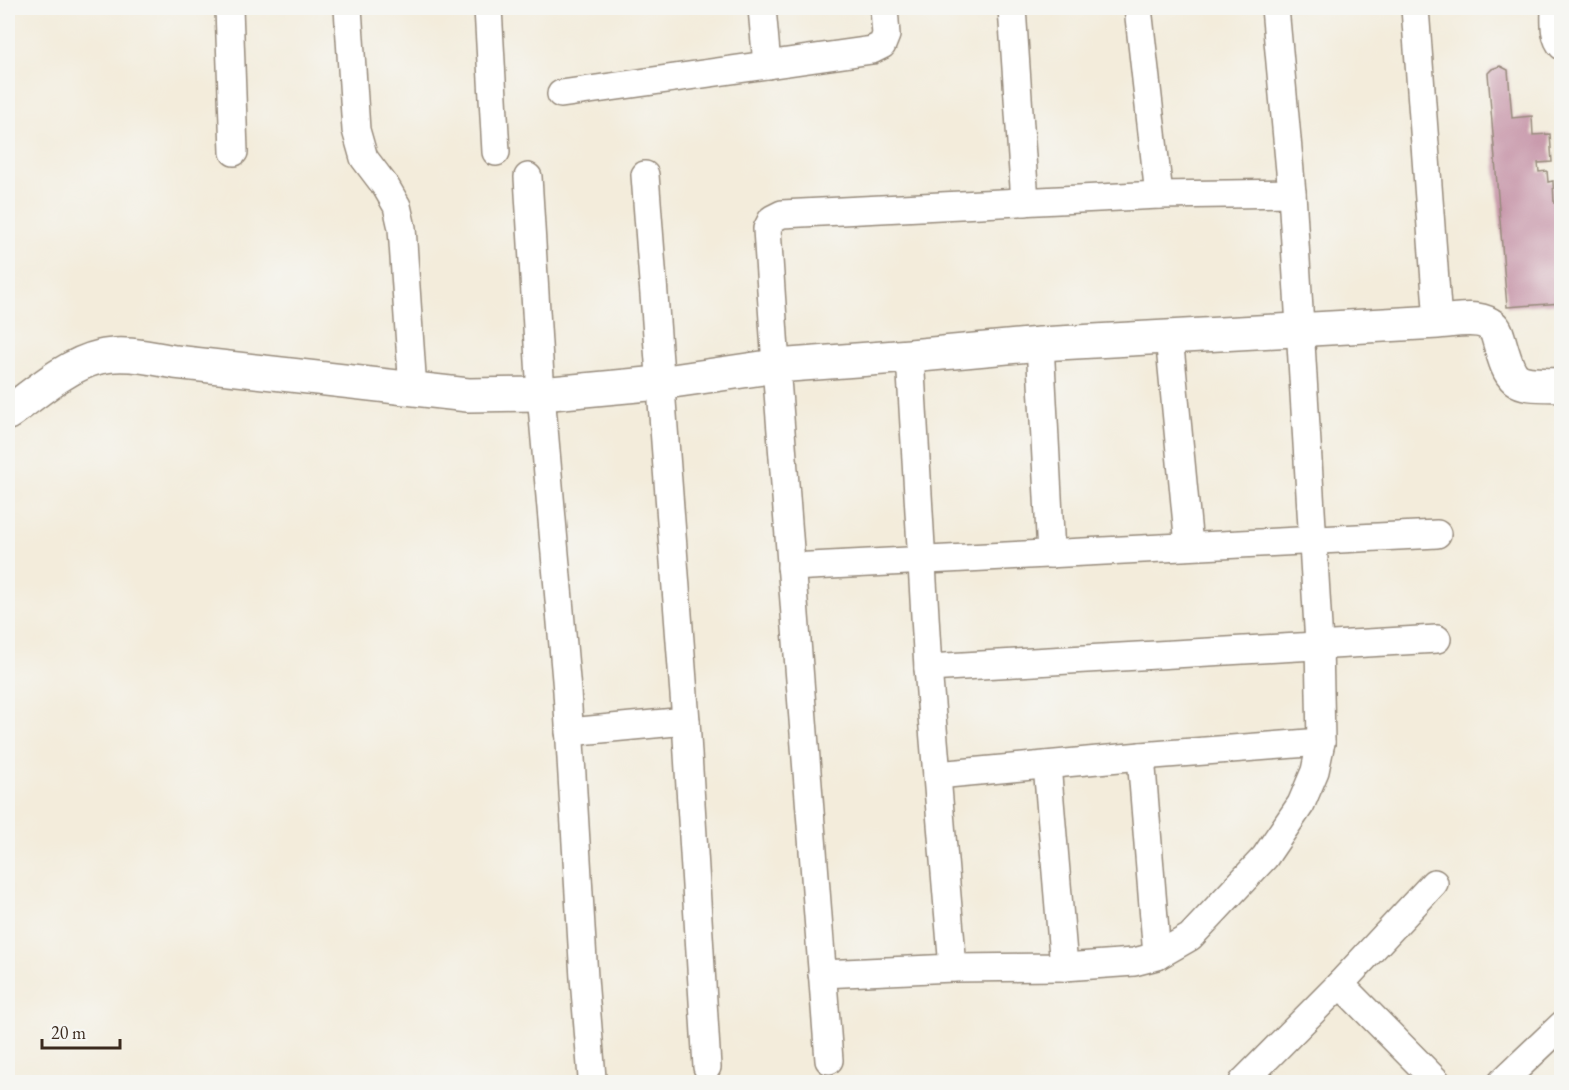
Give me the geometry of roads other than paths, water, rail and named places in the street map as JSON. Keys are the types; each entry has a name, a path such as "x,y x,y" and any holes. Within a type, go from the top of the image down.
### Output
{"street":[{"path":"229,8 234,152"},
{"path":"348,8 356,130 364,158 397,206 402,228 413,390"},
{"path":"488,8 496,152"},
{"path":"762,8 767,65"},
{"path":"561,94 872,50 882,45 886,35 884,8"},
{"path":"1012,8 1025,202"},
{"path":"1138,8 1159,195"},
{"path":"822,974 953,968 1064,967 1134,962 1157,956 1190,937 1265,857 1301,804 1315,771 1321,742 1319,645 1292,193 1275,8"},
{"path":"1415,8 1438,322"},
{"path":"1555,8 1556,33 1558,43 1562,46"},
{"path":"645,175 686,721 707,1067"},
{"path":"528,177 541,394 569,732 592,1077"},
{"path":"829,1060 776,366 767,229 772,219 782,214 1159,195 1292,193"},
{"path":"8,413 72,368 100,357 133,356 468,395 541,394 659,382 776,366 1040,344 1300,328 1478,321 1489,324 1496,331 1507,367 1515,379 1528,384 1562,385"},
{"path":"1169,336 1189,546"},
{"path":"1040,344 1052,554"},
{"path":"910,356 928,668 953,968"},
{"path":"791,567 1437,534"},
{"path":"928,668 1437,639"},
{"path":"569,732 686,721"},
{"path":"937,775 1321,742"},
{"path":"1141,756 1157,956"},
{"path":"1047,765 1064,967"},
{"path":"1243,1083 1434,884"},
{"path":"1340,984 1437,1083"},
{"path":"1502,1083 1562,1025"}]}
